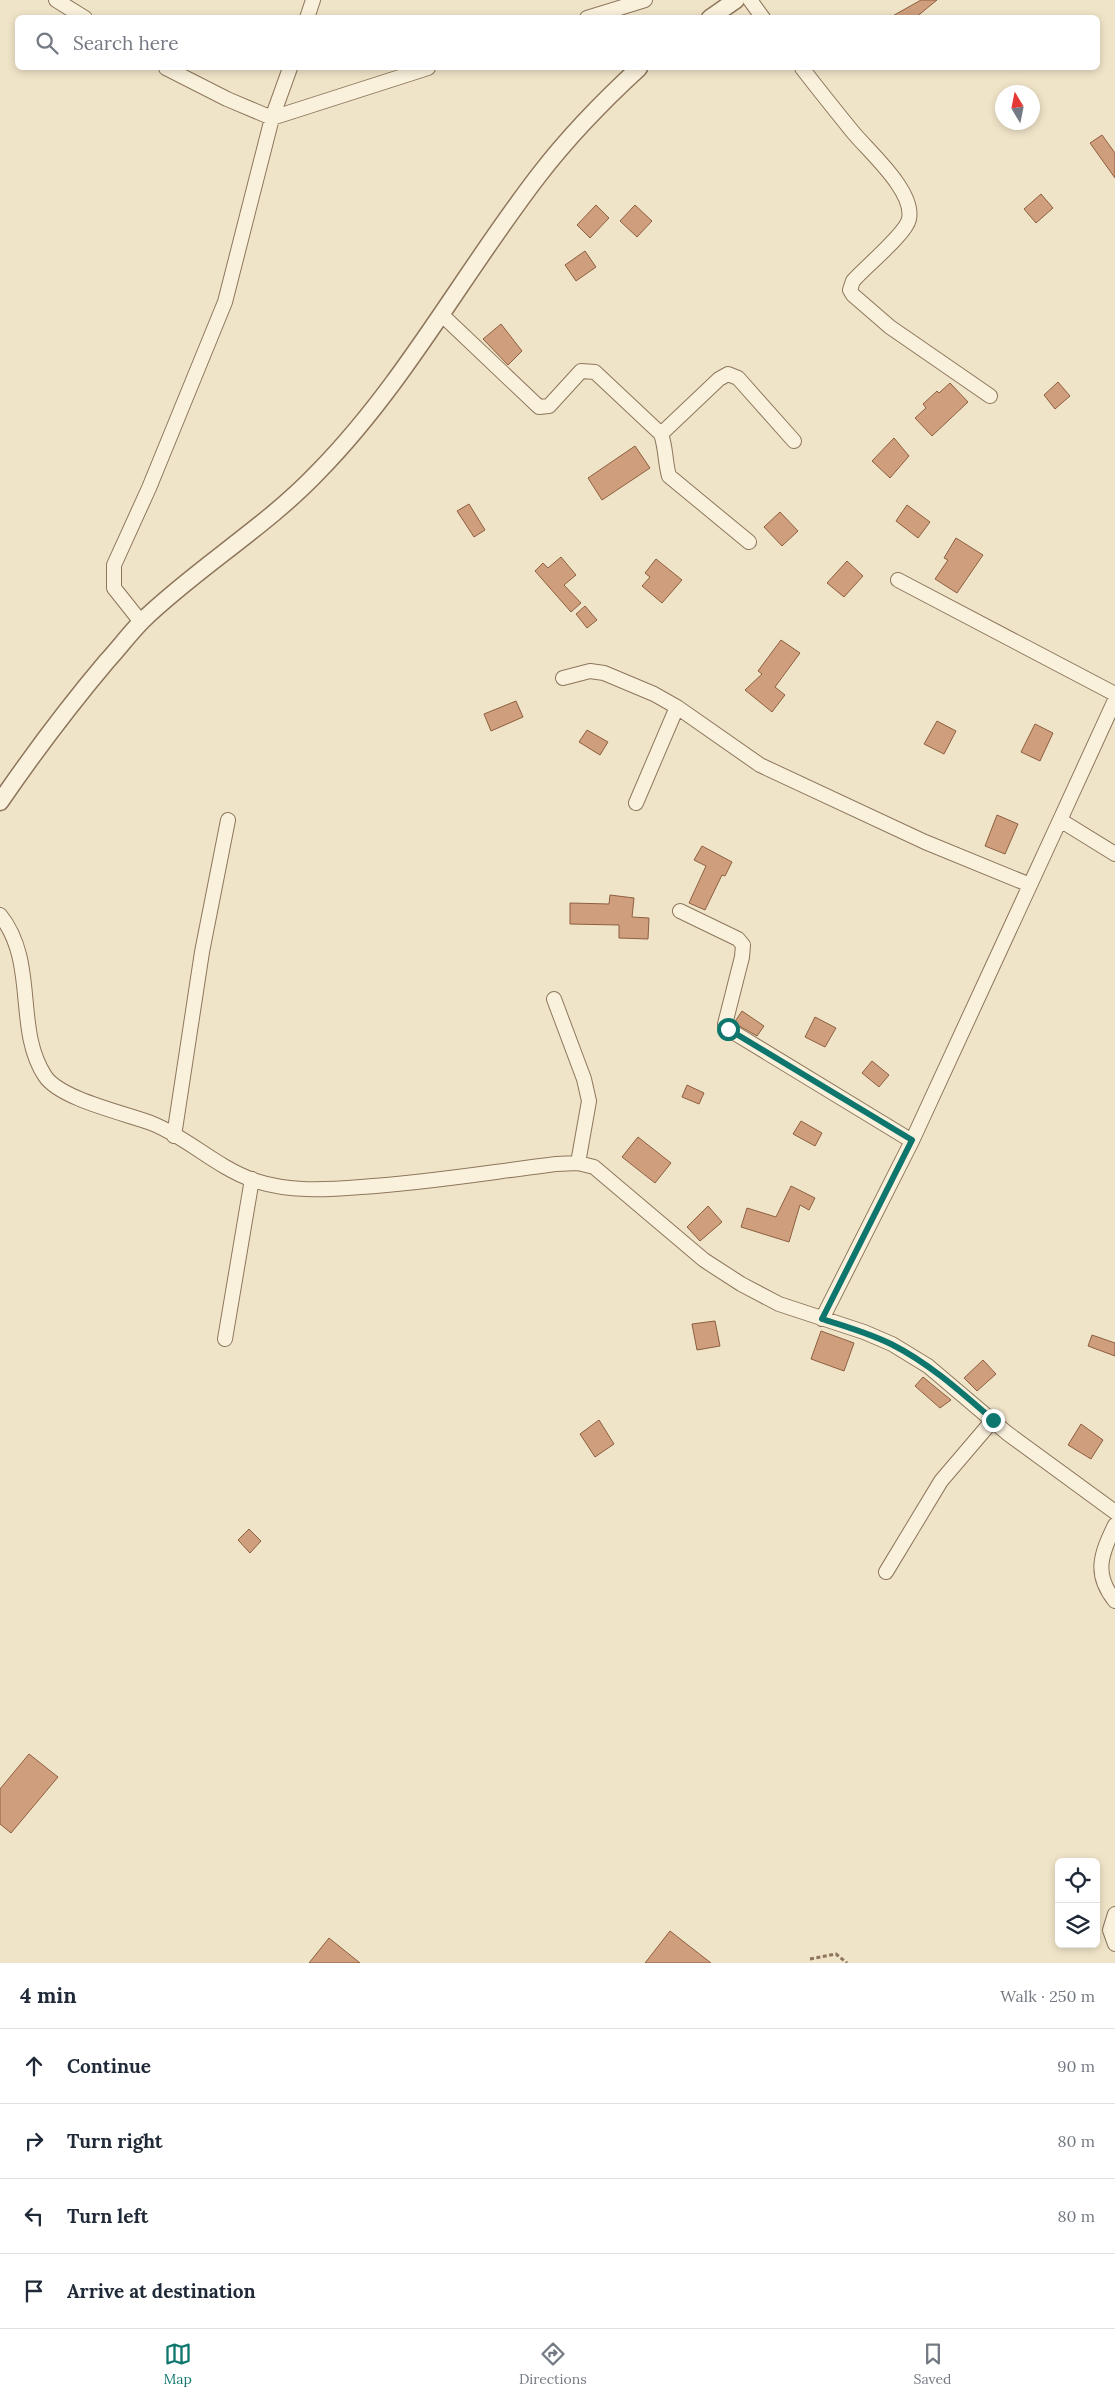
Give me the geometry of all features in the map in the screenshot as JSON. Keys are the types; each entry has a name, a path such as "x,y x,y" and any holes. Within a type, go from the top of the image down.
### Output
{"street":[{"path":"56,0 80,15"},
{"path":"308,15 313,0"},
{"path":"596,15 645,0"},
{"path":"714,15 736,0"},
{"path":"750,0 761,15"},
{"path":"170,70 272,118 422,70"},
{"path":"141,622 114,588 114,565 149,488 225,302 272,118 289,70"},
{"path":"0,802 87,686 141,622 202,568 286,503 320,471 385,392 539,175 595,108 637,70"},
{"path":"804,70 853,132 892,176 910,209 909,221 853,282 850,290 852,295 890,327 990,396"},
{"path":"441,314 539,407 548,406 580,371 588,370 595,372 661,434 669,476 749,542"},
{"path":"661,434 720,379 728,374 738,378 794,442"},
{"path":"898,580 1115,694"},
{"path":"562,678 590,671 604,673 654,694 677,707 760,765 925,842 1030,885"},
{"path":"822,1319 912,1140 1115,700"},
{"path":"636,803 677,707"},
{"path":"174,1136 202,952 228,820"},
{"path":"1060,820 1115,854"},
{"path":"680,911 738,939 743,945 742,957 725,1024 728,1029 912,1140"},
{"path":"0,915 18,947 32,1045 37,1062 47,1078 71,1095 153,1124 220,1164 252,1180 307,1191 403,1185 498,1171 578,1163 594,1167 704,1260 741,1284 779,1304 864,1332 892,1344 928,1366 1056,1470 1115,1512"},
{"path":"554,999 584,1080 589,1101 578,1163"},
{"path":"225,1340 252,1180"},
{"path":"886,1572 941,1481 993,1420"},
{"path":"1115,1525 1102,1556 1100,1570 1108,1592 1115,1601"},
{"path":"1115,1914 1110,1930 1115,1944"}],"path":[{"path":"810,1959 836,1954 847,1963"}],"building":[{"path":"921,0 937,0 919,15 894,15"},
{"path":"1102,135 1115,153 1115,178 1090,143"},
{"path":"1041,194 1053,208 1036,223 1024,209"},
{"path":"596,205 609,218 590,238 577,225"},
{"path":"635,205 652,221 637,237 620,221"},
{"path":"585,251 596,267 576,281 565,265"},
{"path":"501,324 522,351 508,365 483,339"},
{"path":"1058,382 1070,396 1055,409 1044,395"},
{"path":"950,383 968,402 932,436 915,418 926,408 923,404 937,391 939,393"},
{"path":"894,438 909,456 890,478 872,461"},
{"path":"635,446 650,468 602,500 588,478"},
{"path":"469,504 485,530 474,537 457,511"},
{"path":"907,505 930,522 918,538 896,521"},
{"path":"780,512 798,531 782,546 764,527"},
{"path":"956,538 983,555 957,593 935,579 948,560 944,558"},
{"path":"561,557 576,575 564,585 581,603 571,612 535,571 543,563 548,568"},
{"path":"656,559 682,580 662,603 642,586 650,577 645,573"},
{"path":"847,561 863,576 844,597 827,583"},
{"path":"585,606 597,620 587,628 576,614"},
{"path":"781,640 800,653 775,687 785,695 772,712 745,690 762,674 758,671"},
{"path":"516,701 523,717 491,731 484,714"},
{"path":"937,721 956,731 944,754 924,744"},
{"path":"1035,724 1053,733 1040,761 1021,752"},
{"path":"587,730 608,742 600,755 579,742"},
{"path":"997,815 1018,824 1005,854 985,846"},
{"path":"702,846 732,862 725,876 722,875 705,910 689,903 706,866 694,860"},
{"path":"610,895 634,898 632,917 649,918 648,939 619,938 619,925 570,924 570,903 609,904"},
{"path":"742,1011 764,1026 757,1036 734,1023"},
{"path":"815,1017 836,1028 825,1047 805,1037"},
{"path":"872,1061 889,1075 879,1087 862,1073"},
{"path":"687,1085 704,1093 699,1104 682,1097"},
{"path":"801,1121 822,1133 815,1146 793,1134"},
{"path":"638,1137 671,1163 655,1183 622,1157"},
{"path":"791,1186 815,1198 809,1210 800,1205 789,1242 741,1227 747,1208 776,1217"},
{"path":"708,1206 722,1222 700,1241 687,1227"},
{"path":"715,1321 720,1346 697,1350 692,1324"},
{"path":"821,1331 854,1343 844,1371 811,1359"},
{"path":"1092,1335 1115,1343 1115,1356 1088,1346"},
{"path":"983,1360 996,1374 977,1391 964,1378"},
{"path":"923,1377 951,1400 940,1408 915,1386"},
{"path":"599,1420 614,1444 595,1457 580,1434"},
{"path":"1081,1424 1103,1440 1091,1459 1068,1445"},
{"path":"249,1529 261,1541 250,1553 238,1540"},
{"path":"29,1754 58,1777 11,1833 0,1824 0,1789"},
{"path":"670,1931 711,1963 645,1963"},
{"path":"329,1938 360,1963 309,1963"}],"route":[{"path":"728,1029 912,1140 822,1319 864,1332 892,1344 928,1366 993,1420"}]}
